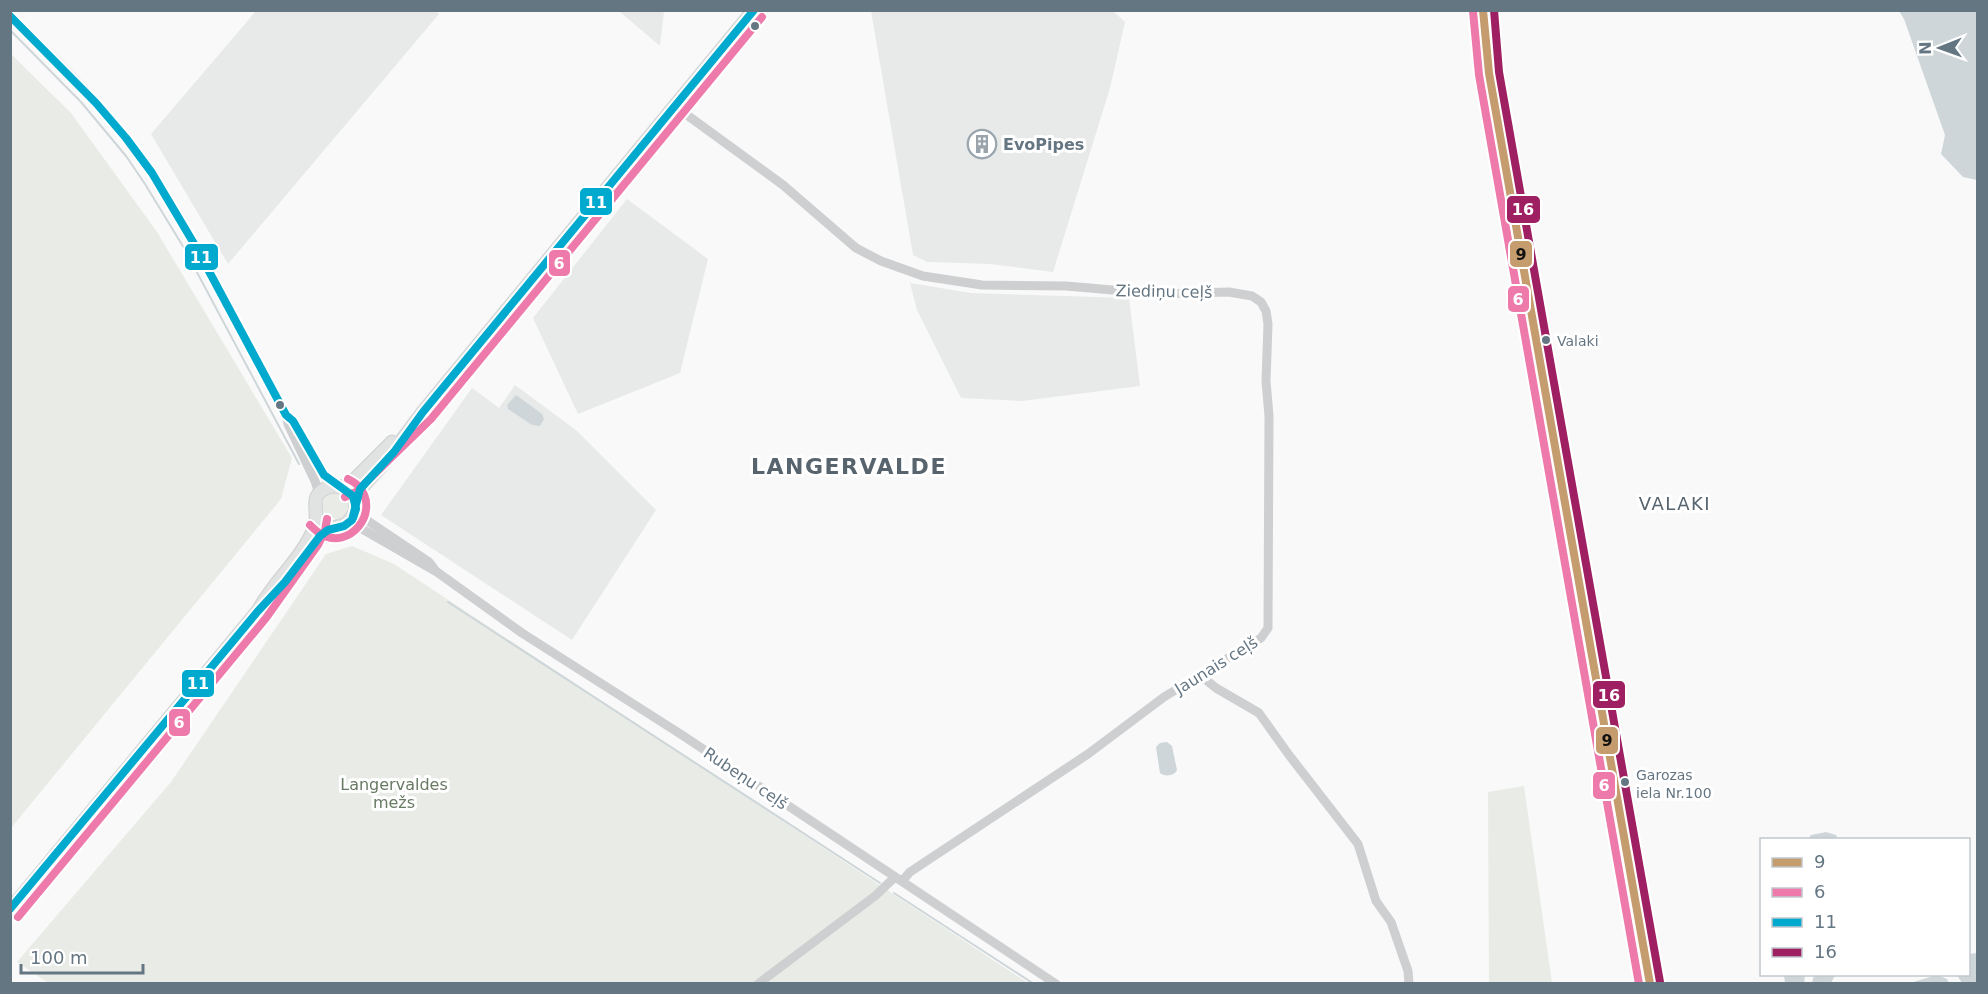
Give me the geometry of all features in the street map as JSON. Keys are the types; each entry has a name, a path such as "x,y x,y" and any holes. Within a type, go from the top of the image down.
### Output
{"main road":[{"path":"10,910 258,611 285,582 320,536 326,530 347,524 356,506 361,488 387,460 423,412 754,10"},
{"path":"1483,10 1489,73 1650,984"},
{"path":"258,611 264,599 291,566 313,531 317,517 315,502 319,493 327,487 349,485 423,412"},
{"path":"339,486 350,492 356,506"},
{"path":"317,517 326,526 332,528"}],"street":[{"path":"10,15 96,103 152,173 196,247 286,415 319,493"},
{"name":"Ziediņu ceļš","path":"676,107 783,185 856,248 881,261 923,276 982,285 1066,286 1159,294 1229,292 1252,296 1261,302 1266,311"},
{"name":"Jaunais ceļš","path":"758,984 898,879 1088,754 1164,697 1261,638 1268,628 1269,416 1266,387 1268,324 1266,311"},
{"path":"286,415 293,421 324,475 331,483 339,486"},
{"name":"Rubeņu ceļš","path":"356,506 359,515 429,562 437,572"},
{"name":"Rubeņu ceļš","path":"347,524 357,526 437,572 522,633 682,735 1056,984"},
{"path":"1200,675 1216,688 1259,713 1358,844 1376,901 1391,922 1408,972 1409,984"}],"shaded area":[{"path":"434,10 439,14 228,264 151,134 256,11"},
{"path":"619,11 664,11 660,46"},
{"path":"871,11 1113,11 1125,22 1110,88 1053,272 990,264 927,262 913,255"},
{"path":"1899,11 1977,11 1977,180 1963,177 1941,154 1945,135 1904,19"},
{"path":"627,199 708,259 680,373 578,414 533,318"},
{"path":"910,283 971,293 1129,298 1140,386 1022,401 961,398 917,310"},
{"path":"515,385 576,430 656,510 572,640 381,515 472,388 499,408"},
{"path":"516,395 542,414 544,419 540,426 532,425 508,409 507,405"},
{"path":"1167,742 1172,746 1177,770 1172,775 1160,773 1156,747 1160,743"},
{"path":"1826,832 1836,835 1838,838 1809,838 1811,835"},
{"path":"1977,953 1977,983 1962,983 1958,976 1970,976 1970,954"},
{"path":"1784,976 1805,976 1804,983 1785,983"},
{"path":"1814,976 1834,976 1831,983 1812,983"},
{"path":"1940,976 1947,979 1949,983 1910,983"}],"green space":[{"path":"11,54 71,113 157,232 292,458 281,499 11,828"},
{"path":"336,493 345,497 349,506 345,515 336,519 327,515 323,506 327,497"},
{"name":"Langervaldes mežs","path":"352,546 394,564 1028,983 50,984 17,962 171,782 326,554"},
{"path":"1524,786 1552,983 1489,983 1488,792"}],"waterway":[{"path":"10,30 81,102 126,156 145,184 184,248 299,464"},
{"path":"448,602 880,883"},
{"path":"894,893 1034,984"}],"transit line":[{"name":"11","path":"10,909 258,611 285,582 320,536 352,520 360,489 394,452 423,412 754,10"},
{"name":"9","path":"1483,10 1489,73 1650,984"},
{"name":"16","path":"1494,10 1499,72 1660,982"},
{"name":"6","path":"1473,11 1479,75 1639,984"},
{"name":"11","path":"10,16 96,103 152,173 196,247 286,415 293,421 324,475 353,496 356,509 353,518"},
{"name":"6","path":"345,497 356,492 431,419 762,17"},
{"name":"6","path":"310,525 320,533 332,538 342,537 359,526 364,517 365,497 358,486 348,479"},
{"name":"6","path":"18,917 266,618 318,545 325,531 327,519"}],"place":[{"name":"EvoPipes","path":"982,144"},
{"name":"Valaki","path":"1546,340"},
{"name":"Garozas iela Nr.100","path":"1625,782"}],"district":[{"name":"LANGERVALDE","path":"849,466"},
{"name":"VALAKI","path":"1675,504"}]}
